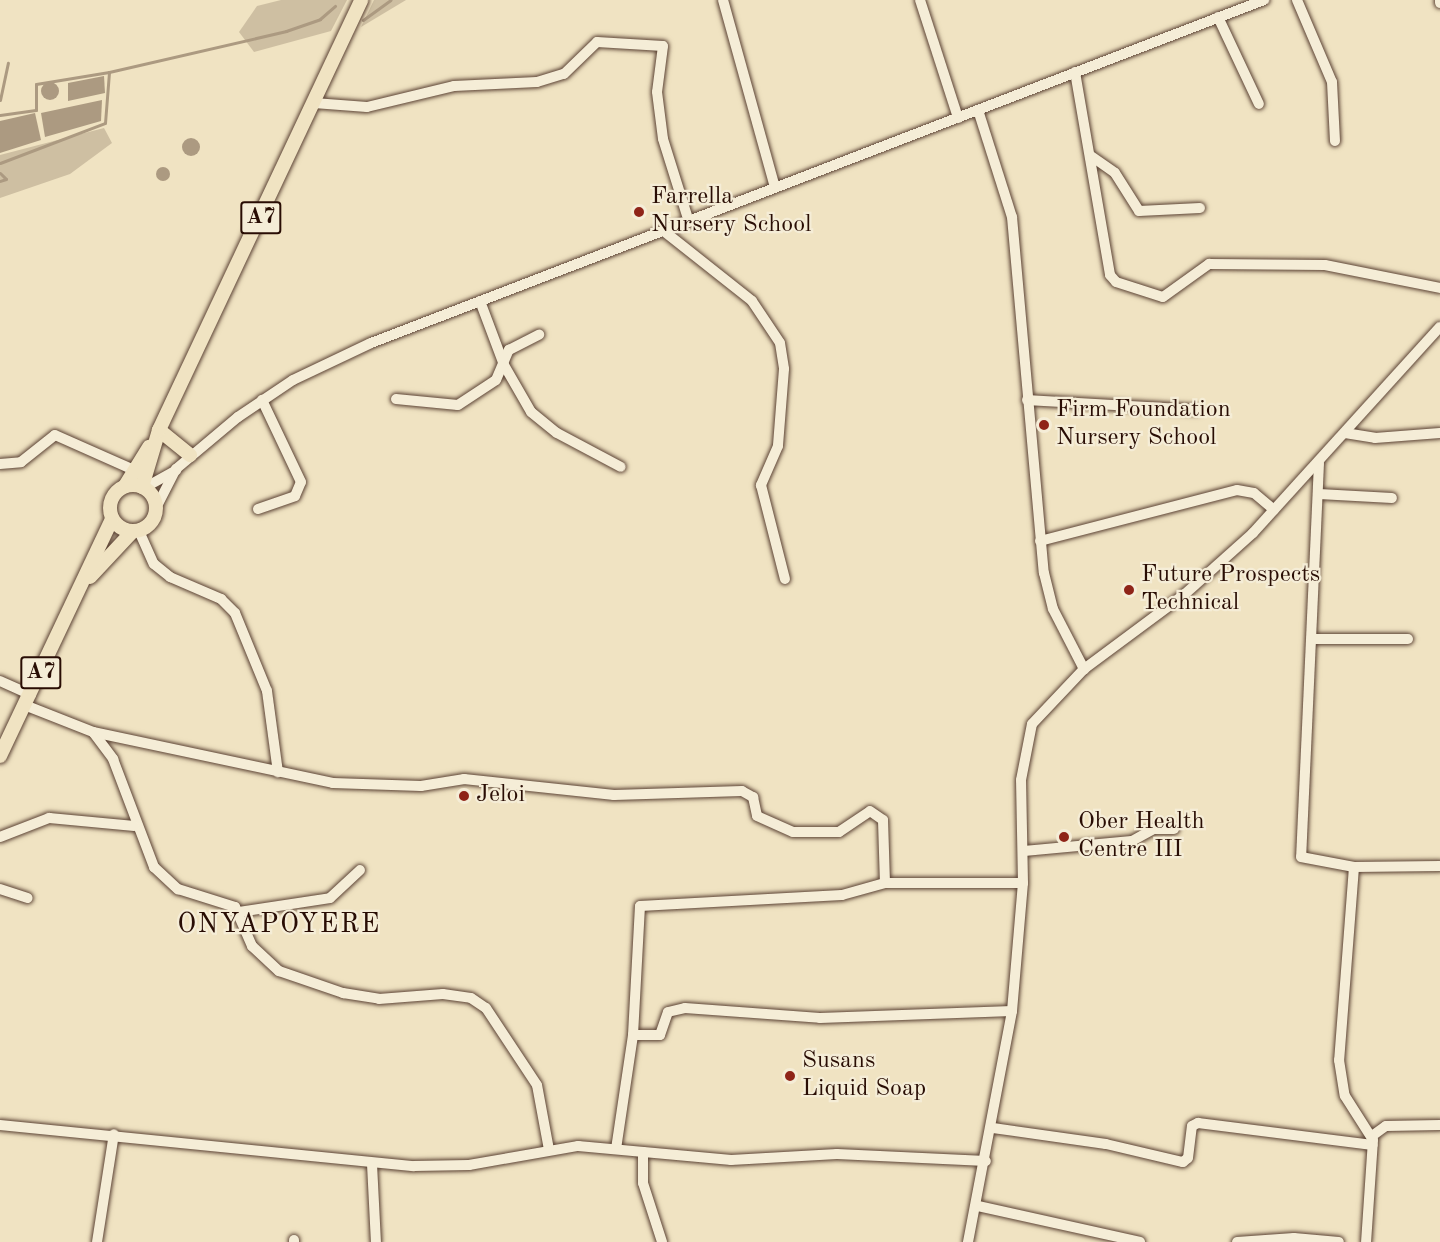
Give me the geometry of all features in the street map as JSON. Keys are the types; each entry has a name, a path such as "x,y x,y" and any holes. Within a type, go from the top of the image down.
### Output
{"main road":[{"name":"A7","path":"0,756 29,701 112,519 112,496 125,486 158,433 361,0"},
{"name":"A7","path":"143,487 158,433"},
{"path":"158,433 190,455"},
{"path":"125,486 143,487 156,508"},
{"name":"A7","path":"80,588 135,532 152,523 156,508"},
{"path":"112,519 135,532"}],"street":[{"path":"723,0 775,187"},
{"path":"920,0 957,118"},
{"path":"143,487 176,469 190,455 262,400 360,348 1264,0"},
{"path":"1297,0 1332,82 1335,141"},
{"path":"1218,17 1259,104"},
{"path":"314,103 367,107 454,86 537,82 564,74 597,42 663,46 657,92 663,139 689,222"},
{"path":"1075,72 1110,274 1122,284 1163,297 1209,264 1325,264 1440,288"},
{"path":"978,110 1012,217 1040,541 1053,609 1084,669"},
{"path":"1091,156 1115,173 1139,211 1200,208"},
{"path":"665,232 752,302 780,343 784,369 778,446 761,485 784,579"},
{"path":"480,301 504,365 538,421 621,467"},
{"path":"968,1242 978,1206 993,1128 1012,1011 1023,883 1021,780 1028,735 1045,705 1084,669 1209,574 1274,510 1440,327"},
{"path":"396,399 458,405 489,387 515,344 540,335"},
{"path":"258,508 295,496 301,482 262,400"},
{"path":"1027,400 1198,410"},
{"path":"1345,433 1375,438 1440,433"},
{"path":"0,464 21,462 55,435 134,471"},
{"path":"1319,463 1301,855 1354,867 1440,866"},
{"path":"156,508 176,469"},
{"path":"1040,541 1237,490 1254,493 1274,510"},
{"path":"1319,494 1392,498"},
{"path":"135,532 145,550 162,571 221,598 235,613 267,691 278,772"},
{"path":"1312,639 1408,639"},
{"path":"0,681 29,701 93,732 278,772 375,786 464,779 614,795 742,791 753,797 758,816 793,832 839,832 870,811 882,820 885,883"},
{"path":"93,732 117,768 144,852 171,885 239,912 330,898 360,870"},
{"path":"0,837 49,818 135,826"},
{"path":"1024,851 1132,841 1154,829 1174,829"},
{"path":"1354,867 1341,991 1340,1077 1348,1101 1372,1140 1366,1242"},
{"path":"616,1149 633,1035 640,906 842,895 885,883 1023,883"},
{"path":"0,889 28,898"},
{"path":"239,912 252,946 293,978 380,999 443,994 479,1002 503,1028 537,1085 549,1150"},
{"path":"633,1035 660,1035 668,1012 685,1008 820,1018 1012,1011"},
{"path":"993,1128 1106,1144 1183,1162 1188,1158 1192,1126 1198,1123 1372,1140"},
{"path":"0,1125 114,1134 372,1164 468,1165 549,1150 616,1149 731,1160 837,1154 986,1161"},
{"path":"1372,1140 1386,1126 1440,1125"},
{"path":"97,1242 114,1134"},
{"path":"643,1152 643,1183 662,1242"},
{"path":"372,1164 376,1242"},
{"path":"978,1206 1140,1242"},
{"path":"1237,1242 1294,1238 1339,1242"}],"shaded area":[{"path":"281,0 347,0 331,31 254,52 239,32 257,6"},
{"path":"374,0 406,0 361,27"},
{"path":"104,76 105,93 68,101 68,83"},
{"path":"50,82 56,85 59,91 56,97 50,100 44,97 41,91 44,85"},
{"path":"102,100 101,121 45,137 41,113"},
{"path":"35,113 41,140 0,153 0,121"},
{"path":"104,128 112,143 70,174 0,198 0,155"},
{"path":"191,138 197,141 200,147 197,153 191,156 185,153 182,147 185,141"},
{"path":"163,167 168,169 170,174 168,179 163,181 158,179 156,174 158,169"}],"waterway":[{"path":"363,20 391,0"},
{"path":"0,163 105,123 109,72 286,31 320,19 335,6"},
{"path":"0,100 8,63"},
{"path":"0,115 36,110 36,84 109,72"},
{"path":"0,173 6,179 0,181"}],"place":[{"name":"Farrella Nursery School","path":"639,212"},
{"name":"Firm Foundation Nursery School","path":"1044,425"},
{"name":"Future Prospects Technical","path":"1129,590"},
{"name":"Jeloi","path":"464,796"},
{"name":"Ober Health Centre III","path":"1064,837"},
{"name":"Susans Liquid Soap","path":"790,1076"}],"district":[{"name":"ONYAPOYERE","path":"279,925"}]}
